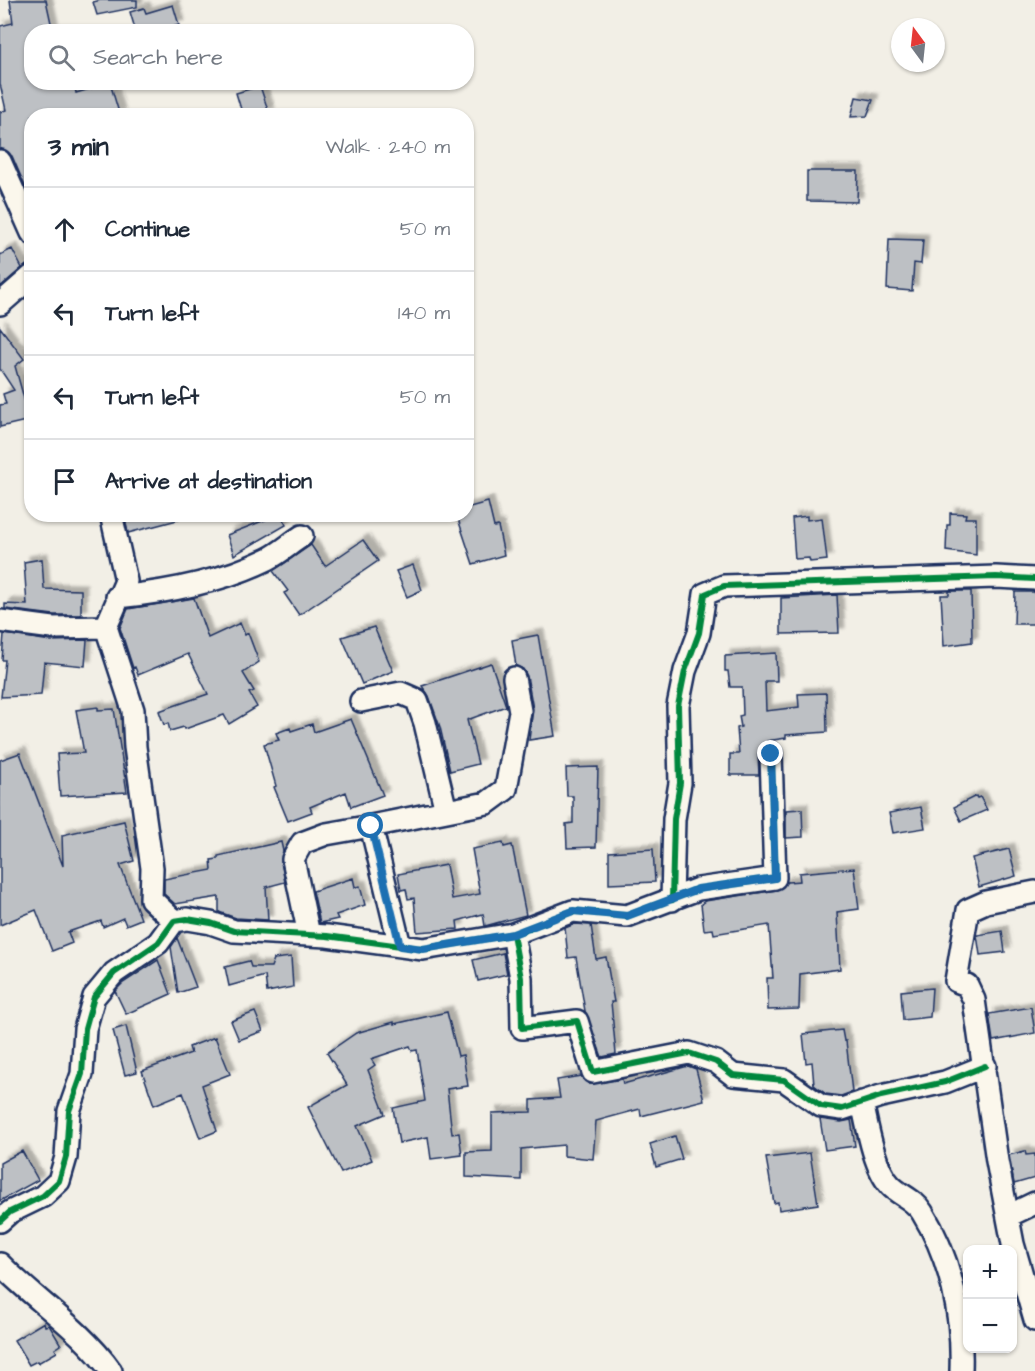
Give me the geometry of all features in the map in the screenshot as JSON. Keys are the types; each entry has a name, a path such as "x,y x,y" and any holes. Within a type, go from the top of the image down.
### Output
{"street":[{"path":"0,161 24,215"},
{"path":"0,304 24,283"},
{"path":"113,522 126,580 106,627 133,710 135,747 152,868 151,899 174,921 211,922 234,932 309,935 423,949 513,934 573,911 627,916 698,889 775,878 771,754"},
{"path":"117,597 166,592 220,578 270,559 302,536"},
{"path":"672,900 674,819 680,783 678,706 685,671 699,633 705,594 724,586 996,577 1035,579"},
{"path":"0,621 53,628 106,627"},
{"path":"309,935 293,859 302,843 326,834 487,803 506,789 520,711 514,678"},
{"path":"361,701 401,693 417,700 446,811"},
{"path":"371,826 400,946"},
{"path":"1035,892 986,902 968,910 956,981 967,985 974,1000 997,1161 1008,1216 1035,1320"},
{"path":"0,1221 10,1212 43,1196 59,1181 66,1157 69,1111 82,1074 85,1029 94,997 114,974 158,943 174,921"},
{"path":"513,934 521,978 522,1029 577,1021 593,1072 689,1053 716,1062 733,1075 784,1080 821,1106 842,1109 881,1096 924,1089 985,1066"},
{"path":"862,1102 880,1165 890,1185 911,1198 922,1212 953,1282 962,1342 961,1371"},
{"path":"1008,1216 1035,1203"},
{"path":"0,1264 23,1287 93,1346 111,1371"}],"building":[{"path":"10,0 46,0 51,24 24,24 24,90 75,90 76,93 86,90 112,90 118,108 24,108 24,184 12,156 0,148 0,112 6,110 0,84 0,26 13,23"},
{"path":"137,0 137,7 97,15 93,2"},
{"path":"173,5 179,24 134,24 130,12 144,8 146,13"},
{"path":"261,90 267,108 241,108 236,93"},
{"path":"856,97 873,100 867,116 851,117"},
{"path":"807,171 858,171 857,202 807,201"},
{"path":"889,239 923,240 921,264 914,263 912,291 887,289"},
{"path":"12,249 22,268 0,287 0,255"},
{"path":"0,327 24,359 15,366 24,398 24,421 0,427 0,405 6,404 3,394 14,390 0,369"},
{"path":"488,502 494,527 498,526 504,555 473,564 459,522 474,522 474,506"},
{"path":"950,513 966,514 965,518 976,518 976,555 946,551"},
{"path":"807,516 807,520 822,518 827,560 810,562 809,558 795,559 792,518"},
{"path":"126,522 170,522 128,533"},
{"path":"260,522 284,522 286,525 234,555 227,535"},
{"path":"363,540 378,561 299,615 284,593 288,591 273,571 311,545 325,566"},
{"path":"42,559 44,589 81,590 81,615 54,615 5,609 5,604 27,605 24,562"},
{"path":"413,565 422,590 407,597 396,571"},
{"path":"949,591 971,591 972,642 944,646 941,595 949,595"},
{"path":"1015,592 1035,592 1035,624 1014,624"},
{"path":"837,595 839,633 781,634 781,598"},
{"path":"194,598 208,638 240,623 245,635 248,633 259,662 243,673 254,691 249,693 257,707 229,724 224,715 185,729 184,727 170,731 168,723 164,725 159,711 208,694 188,654 138,675 135,667 133,668 120,628 128,609"},
{"path":"374,627 393,671 362,684 342,637"},
{"path":"4,634 51,641 87,640 85,666 44,662 41,695 1,697 5,660 2,660"},
{"path":"538,635 555,736 529,740 533,709 527,676 523,669 516,666 512,640"},
{"path":"776,653 777,681 765,681 766,711 799,707 798,694 826,693 827,732 786,735 786,738 767,741 758,754 759,775 730,775 730,754 739,754 737,728 741,727 739,716 743,715 742,687 730,687 728,671 725,671 725,656"},
{"path":"491,663 506,706 467,720 478,764 450,771 440,727 429,696 422,686"},
{"path":"98,707 98,710 114,709 127,792 60,796 57,754 84,753 76,710"},
{"path":"351,719 383,795 351,807 346,792 310,807 312,812 288,821 274,787 276,786 264,744 279,740 276,733 290,728 291,731 312,724 314,732"},
{"path":"20,753 63,866 62,835 124,821 134,861 120,865 141,919 126,925 123,918 103,927 101,921 68,932 72,943 52,951 36,910 0,925 0,760"},
{"path":"598,767 596,847 567,848 566,824 573,823 573,796 567,796 566,768"},
{"path":"976,796 980,797 987,810 961,821 954,807"},
{"path":"921,807 925,828 893,833 889,813"},
{"path":"802,809 803,837 786,838 786,810"},
{"path":"281,842 283,851 281,862 285,882 266,887 268,920 236,918 219,912 219,897 175,904 164,894 164,879 212,870 211,860 218,859 218,856"},
{"path":"503,843 504,847 512,845 526,915 485,926 483,914 457,921 458,929 417,932 414,898 408,899 406,889 401,890 398,874 446,865 452,899 480,894 472,849"},
{"path":"653,849 655,882 609,884 609,852"},
{"path":"1009,849 1016,876 979,887 972,858"},
{"path":"854,868 859,909 837,912 840,969 800,974 799,1009 768,1010 767,978 773,978 769,925 714,934 713,929 704,930 701,904 705,901 777,890 787,882 800,881 799,873"},
{"path":"353,878 355,887 360,886 365,905 336,915 338,919 320,923 313,891"},
{"path":"575,924 591,925 596,959 606,957 614,1002 611,1002 616,1054 602,1057 585,1011 576,957 568,958 565,928"},
{"path":"1002,931 1005,952 980,955 977,935"},
{"path":"177,938 196,987 178,993 171,947"},
{"path":"503,953 507,974 478,981 473,960"},
{"path":"291,957 293,987 267,992 265,976 229,986 225,967 249,961 251,967 271,967 274,959"},
{"path":"158,960 171,994 126,1014 115,991 123,983"},
{"path":"932,988 930,1017 903,1020 901,991"},
{"path":"1031,1007 1035,1033 993,1041 989,1014"},
{"path":"255,1012 263,1031 239,1040 231,1021"},
{"path":"447,1012 458,1056 463,1055 468,1086 447,1089 452,1134 459,1133 462,1155 431,1159 428,1137 399,1143 393,1108 425,1101 417,1050 412,1051 410,1046 371,1059 375,1065 368,1070 385,1114 357,1126 372,1160 341,1173 308,1107 347,1085 327,1053 356,1033 394,1022 394,1024"},
{"path":"126,1026 137,1072 125,1075 113,1030"},
{"path":"842,1030 844,1041 846,1041 852,1092 841,1096 826,1094 814,1085 812,1062 806,1063 803,1034"},
{"path":"215,1037 230,1074 202,1085 217,1131 200,1138 183,1093 154,1105 142,1071 191,1053 189,1047"},
{"path":"688,1066 696,1069 704,1100 641,1116 640,1109 596,1121 593,1159 564,1156 564,1145 521,1149 521,1180 466,1177 466,1152 492,1151 492,1113 531,1112 531,1100 560,1098 557,1080 581,1076 590,1084 622,1079 623,1084"},
{"path":"820,1119 841,1122 851,1120 855,1146 825,1150"},
{"path":"675,1136 682,1159 656,1167 650,1144"},
{"path":"22,1151 38,1180 0,1201 0,1163"},
{"path":"1025,1151 1026,1155 1035,1154 1035,1178 1014,1184 1009,1155"},
{"path":"810,1153 818,1204 779,1210 778,1202 774,1203 766,1158"},
{"path":"44,1322 45,1326 49,1325 61,1345 55,1349 57,1352 38,1363 37,1361 29,1365 14,1340"}],"cycle path":[{"path":"672,900 674,819 680,783 678,706 685,671 699,633 705,594 724,586 996,577 1035,579"},
{"path":"0,1221 10,1212 43,1196 59,1181 66,1157 69,1111 82,1074 85,1029 94,997 114,973 158,943 174,921 187,919 211,923 234,931 327,936 423,949 513,934 573,911 627,916 698,889 775,878 771,754"},
{"path":"513,934 521,978 522,1028 577,1021 593,1072 689,1053 716,1062 733,1075 784,1080 821,1106 842,1109 881,1096 945,1082 985,1066"}],"route":[{"path":"371,826 400,946 423,949 513,934 573,911 627,916 698,889 753,883 775,878 772,842 771,754"}]}
